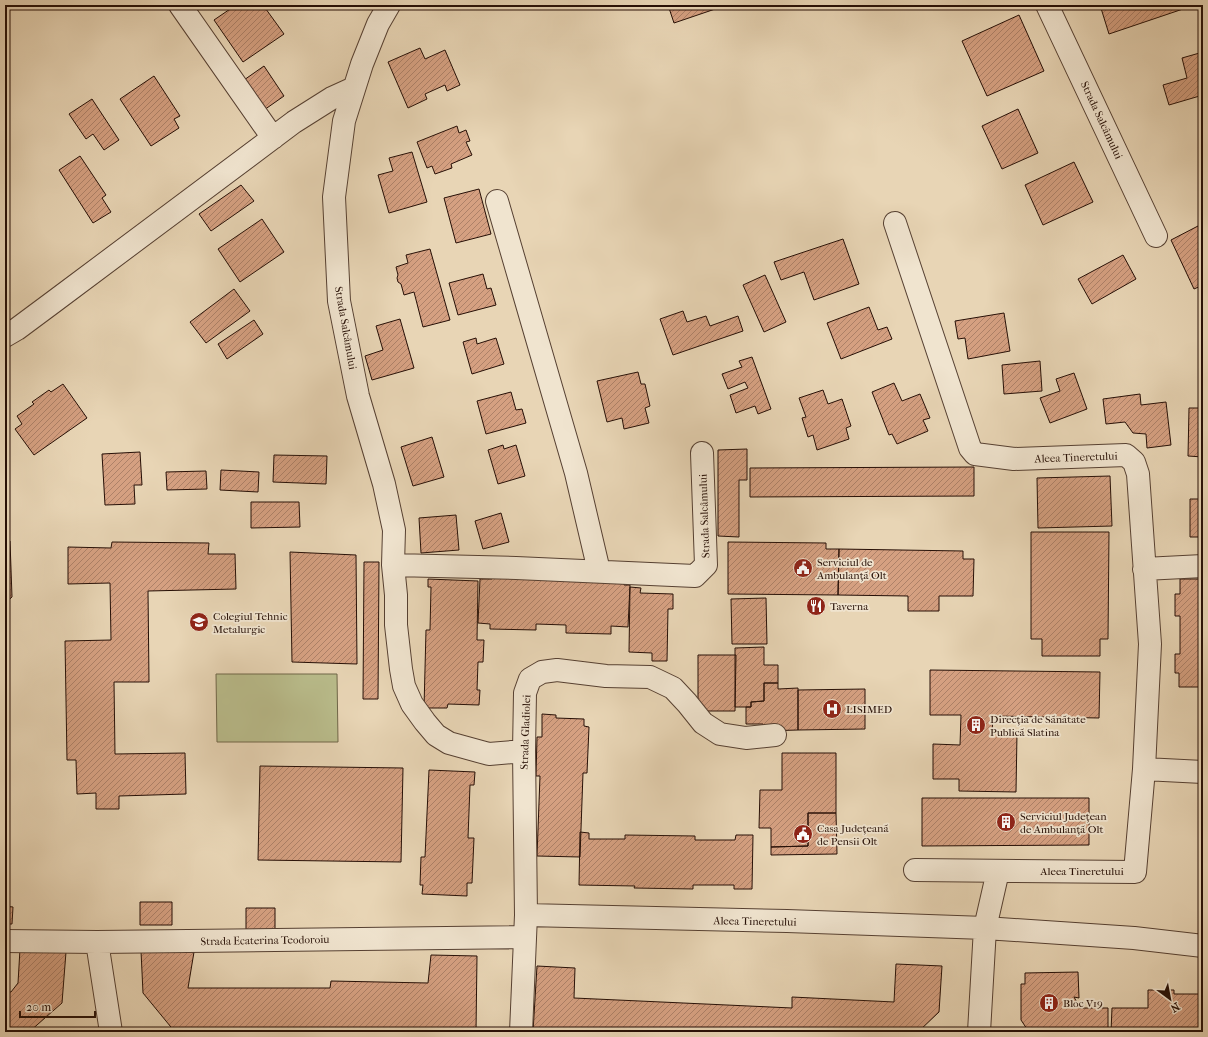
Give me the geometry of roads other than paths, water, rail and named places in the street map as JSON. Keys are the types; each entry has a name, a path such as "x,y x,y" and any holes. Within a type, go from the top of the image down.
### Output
{"street":[{"path":"180,5 273,138"},
{"name":"Strada Salcâmului","path":"389,5 378,24 362,64 344,121 334,197 339,301 358,396 384,484 394,530 396,625 404,686 412,704 425,722 436,735 449,743 490,754 524,751"},
{"name":"Strada Salcâmului","path":"1047,5 1156,236"},
{"path":"5,336 17,330 294,122 332,98 354,88"},
{"path":"497,201 576,473 599,571"},
{"name":"Aleea Tineretului","path":"895,223 970,448 975,454 1014,459 1126,455 1134,462 1138,474 1150,644 1144,769 1135,872 915,870"},
{"name":"Strada Salcâmului","path":"394,566 516,568 694,576 706,565 702,453"},
{"path":"1144,569 1203,566"},
{"name":"Strada Gladiolei","path":"521,1032 526,915 524,751 525,693 530,679 542,672 557,670 606,676 650,677 674,688 703,723 720,734 746,738 776,735"},
{"path":"1144,769 1203,772"},
{"path":"979,1032 985,928 998,871"},
{"name":"Aleea Tineretului","path":"526,915 787,921 985,928 1134,938 1203,946"},
{"name":"Strada Ecaterina Teodoroiu","path":"5,941 97,942 525,937"},
{"path":"97,942 110,1032"}],"place":[{"name":"Serviciul de Ambulanță Olt","path":"803,568"},
{"name":"Taverna","path":"816,606"},
{"name":"Colegiul Tehnic Metalurgic","path":"199,622"},
{"name":"LISIMED","path":"832,709"},
{"name":"Direcția de Sănătate Publică Slatina","path":"976,725"},
{"name":"Serviciul Județean de Ambulanță Olt","path":"1006,822"},
{"name":"Casa Județeană de Pensii Olt","path":"803,834"},
{"name":"Bloc V19","path":"1049,1003"}]}
